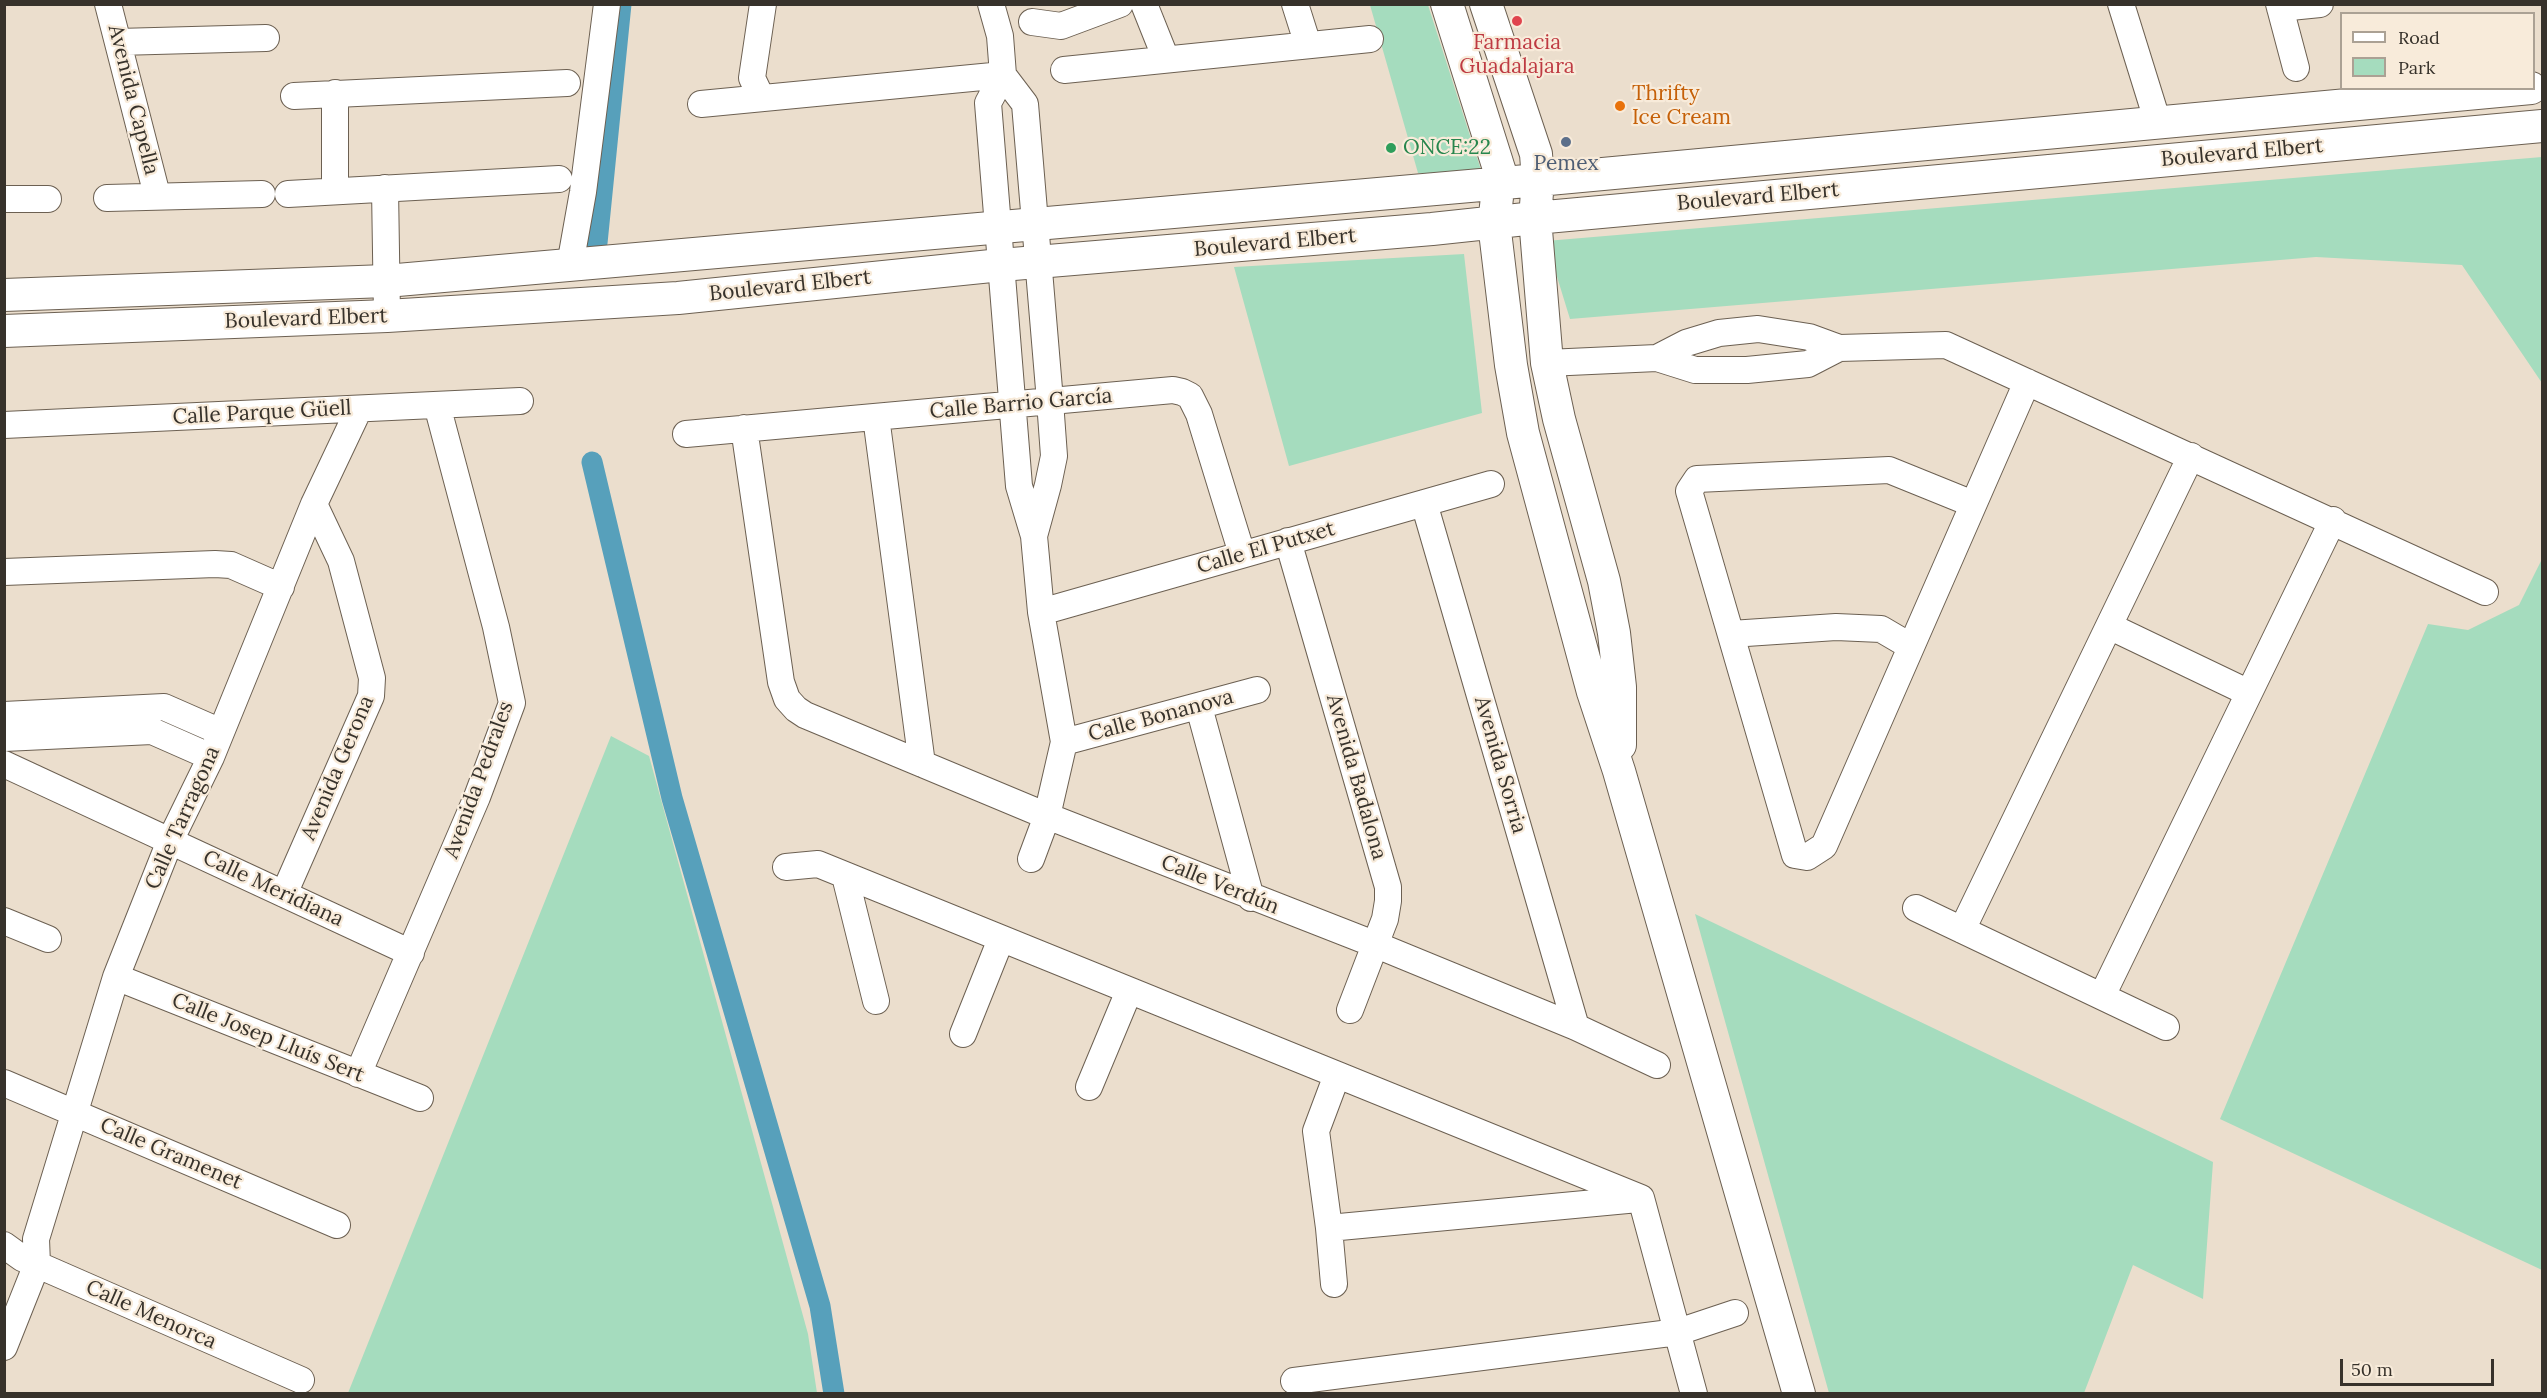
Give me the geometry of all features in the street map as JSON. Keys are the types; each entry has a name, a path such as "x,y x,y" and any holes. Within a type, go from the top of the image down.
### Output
{"street":[{"name":"Avenida Capella","path":"108,4 157,195"},
{"path":"570,265 583,192 608,4"},
{"path":"761,97 752,78 763,4"},
{"path":"991,4 1000,36 1003,75 988,103 1019,486 1034,536 1041,612 1064,742 1047,816 1031,860"},
{"path":"1000,36 1039,13 1061,26 1120,4"},
{"path":"1144,4 1166,60"},
{"path":"1296,4 1308,45"},
{"path":"1447,4 1497,156 1500,172 1494,223 1511,365 1523,433 1607,690 1619,771 1799,1394"},
{"path":"1486,4 1536,154 1538,180 1535,218 1547,363 1559,418 1604,582 1614,633 1607,690"},
{"path":"2121,4 2158,123 2159,161"},
{"path":"2296,68 2280,6 2320,4"},
{"path":"118,42 266,38"},
{"path":"1064,69 1370,39"},
{"path":"701,104 1003,75"},
{"path":"1003,75 1025,104 1054,456 1034,536"},
{"path":"294,96 567,83"},
{"name":"Boulevard Elbert","path":"4,295 386,281 1538,180 2511,90"},
{"path":"335,93 335,191"},
{"name":"Boulevard Elbert","path":"4,331 387,316 678,297 1001,265 1215,249 2542,126"},
{"path":"288,194 559,179"},
{"path":"385,188 387,316"},
{"path":"107,198 262,194"},
{"path":"4,199 48,199"},
{"path":"1657,358 1686,343 1719,333 1758,329 1809,337 1839,348 1946,345 2485,592"},
{"path":"1547,363 1657,358 1695,370 1747,370 1808,364 1839,348"},
{"path":"1972,504 1889,470 1696,479 1689,491 1795,855 1807,857 1824,846 2027,382"},
{"name":"Calle Barrio García","path":"686,434 1173,390 1190,396 1199,414 1242,554"},
{"name":"Calle Parque Güell","path":"4,425 520,401"},
{"name":"Avenida Pedrales","path":"358,1074 477,796 512,703 496,627 437,405"},
{"name":"Calle Tarragona","path":"4,1303 25,1251 73,1113 116,977 170,841 211,758 314,504 359,409"},
{"path":"876,417 922,764"},
{"name":"Calle Verdún","path":"744,428 781,682 787,699 806,715 1047,816 1251,898 1374,944 1576,1027 1657,1065"},
{"path":"1962,930 2191,456"},
{"name":"Calle El Putxet","path":"1041,612 1491,484"},
{"name":"Avenida Sorria","path":"1424,503 1576,1027"},
{"name":"Avenida Gerona","path":"284,894 371,696 372,678 341,561 314,504"},
{"path":"2102,996 2332,520"},
{"name":"Avenida Badalona","path":"1288,542 1388,887 1385,919 1350,1010"},
{"path":"4,572 215,564 231,565 281,587"},
{"path":"2109,626 2249,693"},
{"path":"1731,634 1836,627 1881,629 1911,646"},
{"name":"Calle Bonanova","path":"1064,742 1257,690"},
{"path":"4,738 53,723 164,707 221,732"},
{"path":"1199,707 1251,898"},
{"path":"4,715 53,723 152,731 211,758"},
{"name":"Calle Meridiana","path":"4,764 411,953"},
{"path":"786,867 818,864 1641,1198"},
{"path":"845,876 876,1001"},
{"path":"1916,908 2166,1027"},
{"path":"4,921 48,939"},
{"path":"963,1034 1000,939"},
{"name":"Calle Josep Lluís Sert","path":"116,977 420,1098"},
{"path":"1089,1087 1129,992"},
{"path":"1334,1284 1316,1131 1337,1075"},
{"name":"Calle Gramenet","path":"4,1083 337,1225"},
{"path":"1329,1228 1641,1198"},
{"path":"1641,1198 1694,1394"},
{"name":"Calle Tarragona","path":"4,1347 25,1251"},
{"name":"Calle Menorca","path":"25,1251 301,1380"},
{"path":"1294,1381 1351,1384 1678,1332 1735,1312"}],"green space":[{"path":"1370,5 1428,5 1482,173 1418,173"},
{"path":"2542,157 2542,383 2462,265 2316,257 1570,319 1546,241"},
{"path":"1464,254 1482,413 1289,466 1234,267"},
{"path":"2542,559 2542,1270 2220,1119 2428,624 2468,630 2519,605"},
{"path":"611,736 649,756 808,1334 817,1393 348,1393"},
{"path":"1695,914 2213,1162 2203,1299 2133,1265 2084,1393 1829,1393"}],"waterway":[{"path":"597,243 621,4"},
{"path":"592,462 672,798 820,1306 834,1394"}],"place":[{"name":"Farmacia Guadalajara","path":"1517,21"},
{"name":"Thrifty Ice Cream","path":"1620,106"},
{"name":"Pemex","path":"1566,142"},
{"name":"ONCE:22","path":"1391,148"}]}
